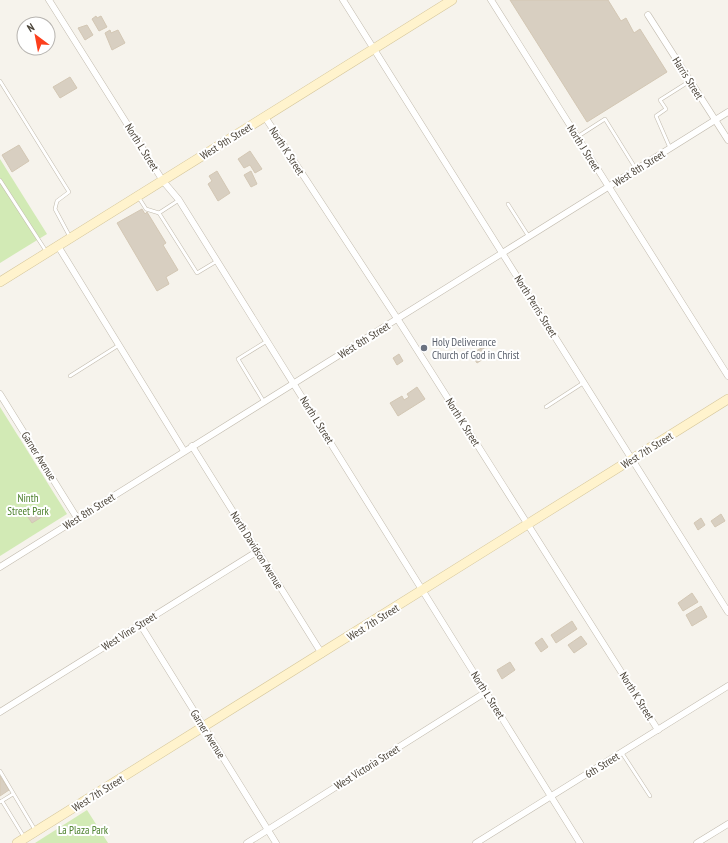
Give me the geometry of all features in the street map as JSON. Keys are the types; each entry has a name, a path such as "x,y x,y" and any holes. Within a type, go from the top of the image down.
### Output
{"street":[{"name":"North L Street","path":"49,0 163,181 179,200 218,261 580,843"},
{"name":"North Perris Street","path":"343,0 728,612"},
{"name":"West 9th Street","path":"0,282 452,0"},
{"name":"North J Street","path":"490,0 728,376"},
{"name":"Harris Street","path":"648,15 728,140"},
{"name":"West 8th Street","path":"0,567 728,112"},
{"name":"North K Street","path":"265,117 398,319 658,730"},
{"path":"58,246 184,451"},
{"name":"Garner Avenue","path":"0,394 77,518"},
{"name":"West 7th Street","path":"21,841 728,399"},
{"name":"North Davidson Avenue","path":"192,446 322,654"},
{"name":"West Vine Street","path":"0,712 258,551"},
{"name":"Garner Avenue","path":"140,624 276,843"},
{"name":"6th Street","path":"476,843 728,686"},
{"name":"West Victoria Street","path":"247,843 486,692"},
{"path":"697,843 728,824"}],"lane":[{"path":"0,81 69,192 58,201 55,209 71,238"},
{"path":"670,148 656,116 666,110 660,100 690,81"},
{"path":"577,137 605,119 636,169"},
{"path":"0,180 47,253"},
{"path":"138,196 146,209 159,213 197,273 218,261"},
{"path":"159,213 179,200"},
{"path":"508,204 529,237"},
{"path":"264,402 238,359 267,341"},
{"path":"70,376 119,346"},
{"path":"546,407 584,383"},
{"path":"622,753 650,796"},
{"path":"0,772 36,831"},
{"path":"13,794 1,801 21,841"}],"green space":[{"path":"0,159 47,234 0,263"},
{"name":"Ninth Street Park","path":"0,407 67,514 0,556"},
{"name":"La Plaza Park","path":"87,810 108,843 35,843"}],"building":[{"path":"510,0 608,0 621,21 626,18 634,33 640,29 667,72 587,122"},
{"path":"96,16 97,18 101,16 107,27 99,31 92,19"},
{"path":"87,25 93,35 85,40 78,28"},
{"path":"110,30 111,33 118,30 125,43 112,50 105,33"},
{"path":"70,77 77,88 60,98 53,87"},
{"path":"19,145 29,161 12,172 2,155"},
{"path":"250,151 262,169 255,173 250,165 244,168 238,159"},
{"path":"217,171 230,193 218,201 208,184 212,181 209,176"},
{"path":"251,171 257,184 251,187 244,175"},
{"path":"142,209 145,214 147,212 166,243 163,245 178,270 166,277 169,284 157,291 117,223"},
{"path":"483,347 488,356 477,363 471,354"},
{"path":"399,354 403,361 397,365 393,358"},
{"path":"417,387 425,399 398,416 390,403 402,396 404,400 409,397 407,394"},
{"path":"41,509 45,515 32,523 28,517"},
{"path":"721,514 725,521 715,527 711,521"},
{"path":"701,518 705,525 698,530 694,523"},
{"path":"692,593 698,602 683,611 678,603"},
{"path":"701,606 707,617 692,626 686,615"},
{"path":"572,621 577,629 556,643 551,635"},
{"path":"581,636 587,644 574,653 568,645"},
{"path":"542,638 548,647 541,652 535,643"},
{"path":"510,662 515,670 502,679 497,670"},
{"path":"0,776 9,790 0,796"}],"place":[{"name":"Holy Deliverance Church of God in Christ","path":"424,348"}]}
